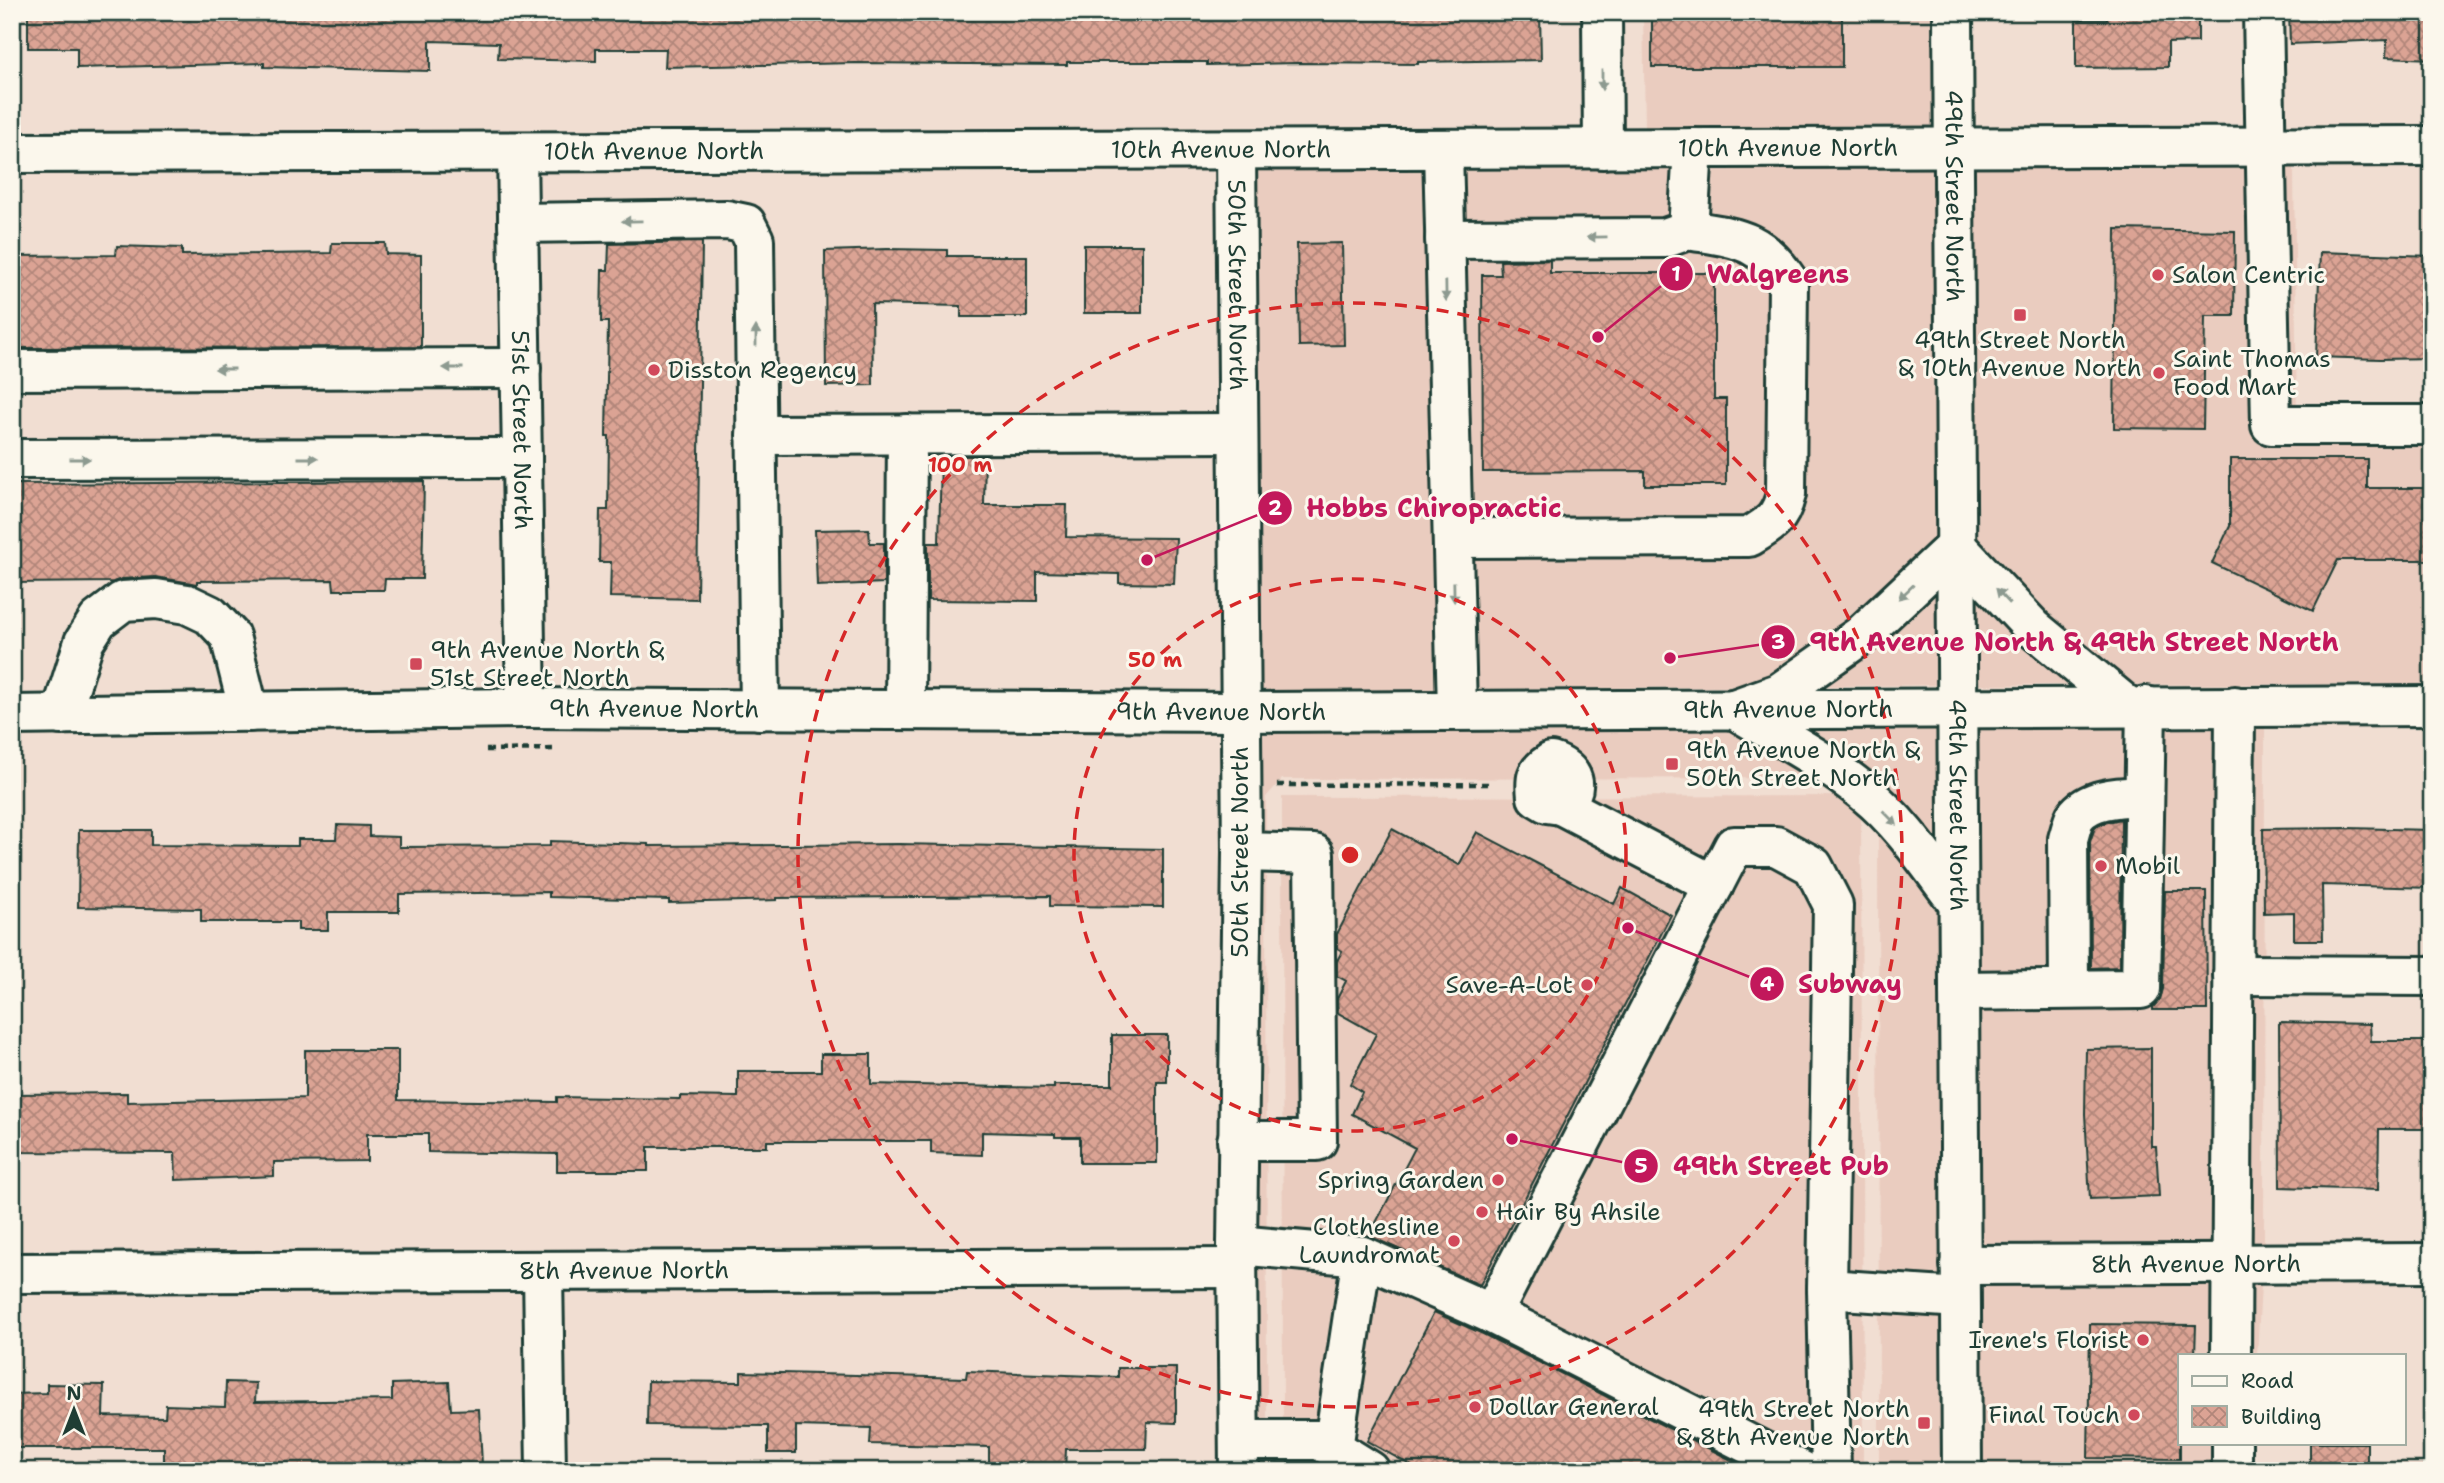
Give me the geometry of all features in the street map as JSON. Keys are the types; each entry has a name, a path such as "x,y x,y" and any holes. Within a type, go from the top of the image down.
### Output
{"street":[{"path":"1602,12 1603,149"},
{"name":"49th Street North","path":"1952,12 1962,1471"},
{"path":"2263,12 2271,425 2432,425"},
{"name":"10th Avenue North","path":"12,153 2432,146"},
{"path":"1677,234 1693,148"},
{"path":"1443,149 1457,710"},
{"name":"50th Street North","path":"1236,150 1242,852 1237,1141 1239,1456"},
{"name":"51st Street North","path":"517,152 526,708"},
{"path":"518,223 727,220 746,225 754,240 760,710"},
{"path":"1445,239 1677,234 1739,239 1761,249 1776,262 1788,281 1786,494 1782,509 1771,524 1749,537 1453,538"},
{"path":"12,370 521,368"},
{"path":"756,419 907,434 1238,433"},
{"path":"905,710 907,434"},
{"path":"12,459 522,458"},
{"path":"1734,709 1779,693 1860,636 1956,546 2034,629 2136,706 2144,796 2141,989 1959,991"},
{"path":"61,715 84,642 98,620 123,601 156,599 187,604 210,615 230,636 249,712"},
{"path":"2231,1354 2235,706"},
{"name":"9th Avenue North","path":"12,715 526,708 1239,712 2432,706"},
{"path":"1734,709 1833,768 1866,794 1900,828 1958,902"},
{"path":"1538,710 1550,762 1539,769 1535,779 1537,797 1547,803 1561,805 1714,885"},
{"path":"2069,988 2068,839 2075,817 2093,803 2121,797 2144,796"},
{"path":"1492,1314 1734,846 1776,846 1814,866 1833,905 1827,1289 1831,1471"},
{"path":"1237,1141 1317,1141 1314,854 1242,852"},
{"path":"2233,975 2432,976"},
{"path":"1333,1448 1362,1256"},
{"name":"8th Avenue North","path":"12,1273 542,1272 1362,1256 1492,1314 1802,1471"},
{"name":"8th Avenue North","path":"1827,1289 2231,1264 2432,1263"},
{"path":"542,1272 546,1471"},
{"path":"1239,1456 1320,1440 1370,1471"},
{"path":"2232,1444 2232,1471"}],"path":[{"path":"1266,785 1492,784"}],"shaded area":[{"path":"1643,12 1934,12 1934,126 1645,127"},
{"path":"2294,168 2297,425 2432,423 2432,684 1976,685 1973,169"},
{"path":"1935,169 1938,685 1258,691 1255,171"},
{"path":"2265,727 2264,1242 1979,1243 1976,728"},
{"path":"1938,728 1943,1471 1879,1471 1878,796 1861,778 1282,779 1266,797 1267,1471 1258,1471 1259,734"},
{"path":"1861,796 1863,1471 1283,1471 1282,797"},
{"path":"2261,1285 2257,1354 2178,1354 2178,1444 2252,1444 2251,1471 1981,1471 1979,1286"}],"building":[{"path":"28,12 788,12 788,16 855,16 855,12 1357,12 1357,15 1439,15 1439,12 1540,12 1541,60 1418,64 1207,65 1207,62 1067,62 1067,65 855,63 665,67 666,49 596,49 596,61 498,59 499,43 430,41 430,71 264,67 264,63 77,68 77,48 28,48"},
{"path":"1652,12 1842,12 1842,67 1652,67"},
{"path":"2107,12 2198,12 2198,42 2168,43 2168,67 2076,68 2076,20 2107,20"},
{"path":"2289,12 2432,12 2432,59 2386,57 2387,40 2290,44"},
{"path":"2116,229 2235,231 2234,316 2205,316 2203,429 2114,428"},
{"name":"Disston Regency","path":"702,242 697,599 610,597 611,562 599,562 600,510 608,510 609,436 606,436 608,322 601,322 602,270 608,270 609,244"},
{"path":"332,243 385,243 386,254 421,255 421,347 12,348 12,256 116,255 117,246 182,248 182,255 331,253"},
{"path":"1342,243 1344,345 1299,346 1297,244"},
{"path":"1084,245 1142,245 1142,313 1084,313"},
{"path":"947,250 947,256 1027,256 1027,317 961,317 961,306 872,304 873,385 826,386 825,251"},
{"path":"2320,252 2432,256 2432,358 2316,357"},
{"path":"1550,260 1550,273 1714,273 1714,399 1726,399 1726,485 1645,485 1645,471 1483,472 1482,275 1501,275 1500,261"},
{"path":"941,456 985,456 984,505 1067,505 1066,537 1176,538 1174,584 1119,583 1119,574 1037,572 1037,601 928,600 928,543 939,543"},
{"path":"2230,459 2367,459 2367,488 2432,488 2432,560 2338,560 2313,611 2212,563 2230,526"},
{"path":"424,481 422,579 385,579 384,590 334,590 333,580 197,581 197,584 155,577 113,582 12,583 12,484"},
{"path":"869,529 870,543 884,543 884,583 817,586 815,530"},
{"path":"2121,819 2120,967 2091,968 2090,842 2095,827"},
{"path":"337,825 369,826 369,836 399,837 399,847 550,846 550,841 649,846 900,844 1163,849 1163,907 1050,906 1050,896 777,898 669,903 669,900 549,897 549,892 399,894 399,912 328,912 328,930 298,930 298,922 201,922 201,909 78,907 79,830 151,830 151,845 298,846 298,839 336,839"},
{"path":"1392,829 1459,865 1477,832 1614,904 1622,888 1671,915 1480,1285 1369,1236 1415,1148 1352,1114 1362,1092 1350,1084 1376,1034 1338,1013 1337,999 1346,981 1337,976 1337,961 1342,951 1337,948 1337,934"},
{"path":"2263,829 2432,830 2432,888 2322,885 2323,940 2294,940 2294,912 2264,913"},
{"path":"2165,891 2206,891 2207,1010 2153,1010 2163,989"},
{"path":"2279,1022 2370,1024 2371,1041 2432,1041 2432,1129 2379,1129 2378,1190 2280,1187"},
{"path":"1112,1035 1167,1035 1167,1082 1157,1082 1157,1163 1080,1163 1080,1137 982,1132 982,1155 931,1153 931,1141 767,1141 767,1147 648,1147 648,1171 557,1171 557,1154 428,1152 428,1134 367,1134 367,1161 274,1162 274,1176 176,1180 175,1153 12,1152 12,1094 127,1093 127,1102 305,1098 305,1050 398,1050 398,1100 557,1102 557,1097 738,1097 738,1071 821,1071 821,1054 871,1054 871,1084 1054,1088 1054,1085 1112,1085"},
{"path":"2151,1048 2151,1146 2156,1146 2159,1196 2090,1199 2085,1114 2086,1049"},
{"path":"1434,1312 1483,1334 1753,1471 1421,1471 1367,1441"},
{"path":"2090,1324 2196,1325 2195,1354 2178,1354 2180,1459 2088,1458"},
{"path":"1118,1368 1176,1368 1176,1423 1147,1422 1146,1449 1066,1449 1065,1471 989,1471 989,1447 870,1444 871,1428 796,1426 796,1453 768,1453 768,1426 647,1425 648,1381 741,1382 741,1372 966,1378 967,1371 1118,1377"},
{"path":"226,1382 256,1383 255,1402 392,1400 392,1384 449,1382 451,1410 479,1409 482,1464 370,1468 370,1471 164,1471 164,1448 12,1448 12,1394 47,1393 47,1384 104,1385 103,1416 165,1417 166,1405 225,1407"},
{"path":"2310,1444 2367,1444 2367,1471 2310,1471"}],"place":[{"name":"Salon Centric","path":"2158,275"},
{"name":"49th Street North & 10th Avenue North","path":"2020,315"},
{"name":"Walgreens","path":"1598,337"},
{"name":"Disston Regency","path":"654,370"},
{"name":"Saint Thomas Food Mart","path":"2159,373"},
{"name":"Hobbs Chiropractic","path":"1147,560"},
{"name":"9th Avenue North & 49th Street North","path":"1670,658"},
{"name":"9th Avenue North & 51st Street North","path":"416,664"},
{"name":"9th Avenue North & 50th Street North","path":"1672,764"},
{"name":"Mobil","path":"2101,866"},
{"name":"Subway","path":"1628,928"},
{"name":"Save-A-Lot","path":"1587,985"},
{"name":"49th Street Pub","path":"1512,1139"},
{"name":"Spring Garden","path":"1498,1180"},
{"name":"Hair By Ahsile","path":"1482,1212"},
{"name":"Clothesline Laundromat","path":"1454,1241"},
{"name":"Irene's Florist","path":"2143,1340"},
{"name":"Dollar General","path":"1475,1407"},
{"name":"Final Touch","path":"2134,1415"},
{"name":"49th Street North & 8th Avenue North","path":"1924,1423"}]}
